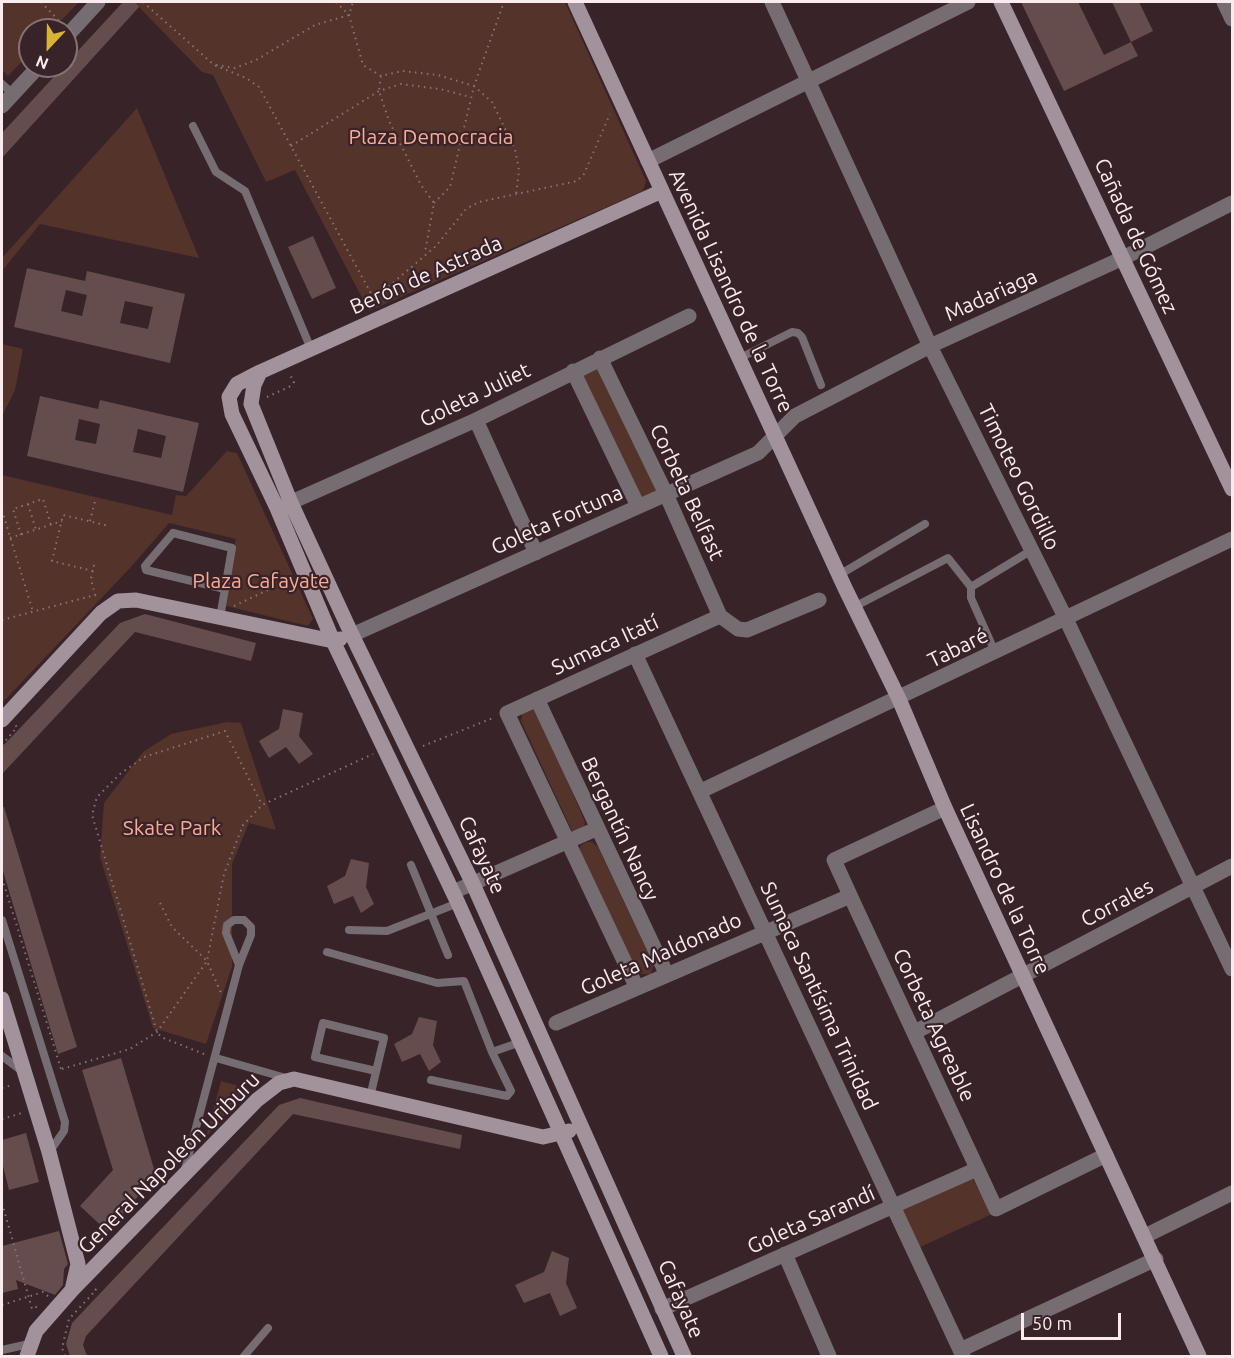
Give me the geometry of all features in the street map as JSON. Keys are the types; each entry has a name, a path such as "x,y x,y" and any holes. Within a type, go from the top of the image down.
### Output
{"street":[{"path":"78,24 98,2"},
{"path":"575,2 648,161 968,2"},
{"name":"Timoteo Gordillo","path":"772,2 930,346 1066,619 1233,969"},
{"name":"Cañada de Gómez","path":"1001,2 1233,489"},
{"path":"1224,2 1233,19"},
{"path":"2,106 7,89 22,78"},
{"name":"Avenida Lisandro de la Torre","path":"648,161 776,438"},
{"name":"Berón de Astrada","path":"232,414 229,397 231,390 237,384 260,372 662,191"},
{"name":"Madariaga","path":"776,438 795,416 930,346 1123,258 1233,203"},
{"name":"Goleta Juliet","path":"284,505 476,420 689,316"},
{"name":"Corbeta Belfast","path":"600,358 666,494 720,615"},
{"path":"573,371 638,506"},
{"name":"Cafayate","path":"260,372 251,395 253,414 304,572 333,641 456,897 563,1134 657,1355"},
{"name":"Cafayate","path":"232,414 284,505 410,752 473,884 684,1356"},
{"path":"476,420 536,553"},
{"name":"Goleta Fortuna","path":"351,635 758,453 776,438"},
{"name":"Lisandro de la Torre","path":"776,438 899,699 945,808 1199,1356"},
{"name":"Tabaré","path":"701,791 996,653 1233,538"},
{"path":"2,720 111,605 136,600 333,641 351,635"},
{"path":"720,615 738,628 747,630 819,600"},
{"name":"Sumaca Itatí","path":"507,713 720,615"},
{"name":"Sumaca Santísima Trinidad","path":"635,654 766,931 891,1207 962,1353"},
{"name":"Bergantín Nancy","path":"537,699 596,829 667,975"},
{"path":"507,713 637,988"},
{"name":"Corbeta Agreable","path":"945,808 834,860 850,896 996,1209 1106,1155"},
{"path":"456,897 473,884 596,829"},
{"name":"Corrales","path":"915,1032 1023,978 1233,866"},
{"name":"Goleta Maldonado","path":"556,1023 850,896"},
{"path":"2,999 26,1073 76,1249 78,1264 72,1290"},
{"name":"General Napoleón Uriburu","path":"28,1350 36,1331 72,1290 267,1091 279,1083 294,1080 543,1137 563,1134 581,1126"},
{"name":"Goleta Sarandí","path":"662,1309 977,1168"},
{"path":"1145,1236 1233,1193"},
{"path":"785,1254 829,1356"},
{"path":"962,1353 1156,1259"}],"lane":[{"path":"193,126 216,172 245,191 311,349"},
{"path":"740,358 792,332 798,333 802,337 821,385"},
{"path":"839,575 925,524"},
{"path":"225,589 150,573 145,566 173,534 232,548 225,589 225,618"},
{"path":"971,587 1032,550"},
{"path":"854,607 948,558 971,587 971,598 996,653"},
{"path":"411,865 448,955"},
{"path":"349,930 387,931 430,913 456,897"},
{"path":"2,920 65,1122 64,1131 49,1152"},
{"path":"182,1178 216,1058 239,965 251,935 251,927 244,920 234,920 227,925 226,933 239,965"},
{"path":"327,952 437,983 464,981 492,1052 511,1091 507,1096 431,1080"},
{"path":"370,1097 384,1038 323,1023 315,1057 376,1071"},
{"path":"492,1052 521,1042"},
{"path":"2,1056 7,1062 26,1073"},
{"path":"216,1058 294,1080"},
{"path":"244,1356 268,1328"},
{"path":"2,1350 28,1350"}],"path":[{"path":"41,2 54,18"},
{"path":"143,2 214,65 246,78 259,87 374,299"},
{"path":"336,2 349,15 363,65 381,76 402,71 438,75 474,86 492,102 515,149 519,170 516,196"},
{"path":"349,15 353,2"},
{"path":"434,203 443,197 450,187 474,86 504,2"},
{"path":"214,65 235,68 256,60 315,25 349,15"},
{"path":"381,76 379,91 394,131 421,185 434,203 425,254"},
{"path":"291,146 379,91 401,84 471,98"},
{"path":"374,321 369,305 436,246 466,209 479,202 516,196 577,181 584,174 618,95"},
{"path":"253,414 266,410 264,405 268,396 289,387 294,382 285,361"},
{"path":"21,534 13,509 42,499 51,525"},
{"path":"90,521 95,501"},
{"path":"28,504 36,530"},
{"path":"2,510 33,612"},
{"path":"93,571 52,561 63,515 105,525 104,529"},
{"path":"10,538 62,521"},
{"path":"94,565 91,579 95,595 111,605"},
{"path":"225,618 232,607 304,572"},
{"path":"2,620 95,595"},
{"path":"410,752 507,713"},
{"path":"2,745 17,727"},
{"path":"216,1058 160,1038 92,815 97,798 120,774 144,757 225,731 262,805"},
{"path":"62,1069 130,1049 157,1032 207,961 224,874 243,825 262,805 345,764 386,748"},
{"path":"160,903 172,927 207,961 227,1010"},
{"path":"2,1088 10,1086"},
{"path":"2,1119 6,1117"},
{"path":"2,1203 32,1309 42,1304"},
{"path":"65,1356 62,1347 72,1317 96,1290"},
{"path":"2,1305 43,1292 50,1298"},
{"path":"64,1311 72,1317"}],"green space":[{"path":"2,2 79,2 64,18 18,18 18,66 8,76 2,70"},
{"name":"Plaza Democracia","path":"134,2 565,2 646,181 643,191 369,311 295,170 266,182 213,75 202,72"},
{"path":"137,108 199,258 40,224 2,271 2,258"},
{"path":"2,344 23,349 15,390 2,416"},
{"path":"600,358 666,494 638,506 573,371"},
{"name":"Plaza Cafayate","path":"227,451 237,453 313,619 308,626 222,605 236,539 169,523 131,567 2,703 2,475 172,515 176,495 186,496"},
{"path":"528,706 537,710 585,822 584,828 576,832 572,831 521,721 523,710"},
{"name":"Skate Park","path":"227,722 241,723 276,830 249,823 232,864 232,967 206,1044 153,1028 100,857 104,803 143,752 171,734"},
{"path":"592,842 598,847 654,965 650,975 638,973 579,851 581,845"},
{"path":"221,1081 236,1085 242,1095 206,1137"},
{"path":"972,1178 992,1214 918,1248 899,1212"}],"building":[{"path":"123,2 135,2 139,7 78,74 78,51"},
{"path":"1021,2 1078,2 1104,55 1131,42 1138,56 1064,91"},
{"path":"1112,2 1139,2 1153,31 1131,42"},
{"path":"53,78 75,78 2,158 2,133"},
{"path":"313,236 336,288 312,299 288,247"},
{"path":"27,268 85,281 87,271 185,294 170,363 14,327","holes":["66,290 87,295 82,316 61,311","125,301 153,307 148,329 120,323"]},
{"path":"40,396 98,409 100,400 199,423 183,492 27,456","holes":["79,419 100,424 96,444 75,440","138,429 166,436 161,458 133,452"]},
{"path":"145,614 256,643 251,661 135,632 2,774 2,747 120,623"},
{"path":"283,709 303,713 299,736 313,754 299,764 286,747 269,758 259,741 279,729"},
{"path":"2,807 4,807 77,1047 58,1054 2,868"},
{"path":"351,859 369,863 366,887 374,904 361,913 353,896 334,904 327,886 345,876"},
{"path":"419,1017 437,1021 433,1045 441,1062 429,1071 420,1054 402,1062 394,1044 412,1034"},
{"path":"121,1058 157,1179 130,1187 138,1196 108,1232 80,1206 113,1170 82,1070"},
{"path":"300,1098 462,1135 460,1149 293,1114 86,1336 83,1345 87,1356 70,1356 66,1344 72,1323 279,1105"},
{"path":"26,1133 39,1182 9,1190 2,1162 2,1140"},
{"path":"59,1231 68,1264 64,1269 63,1285 55,1295 16,1280 18,1289 2,1293 2,1246"},
{"path":"552,1251 569,1258 566,1283 577,1308 560,1316 550,1293 524,1303 515,1285 544,1272"}]}
